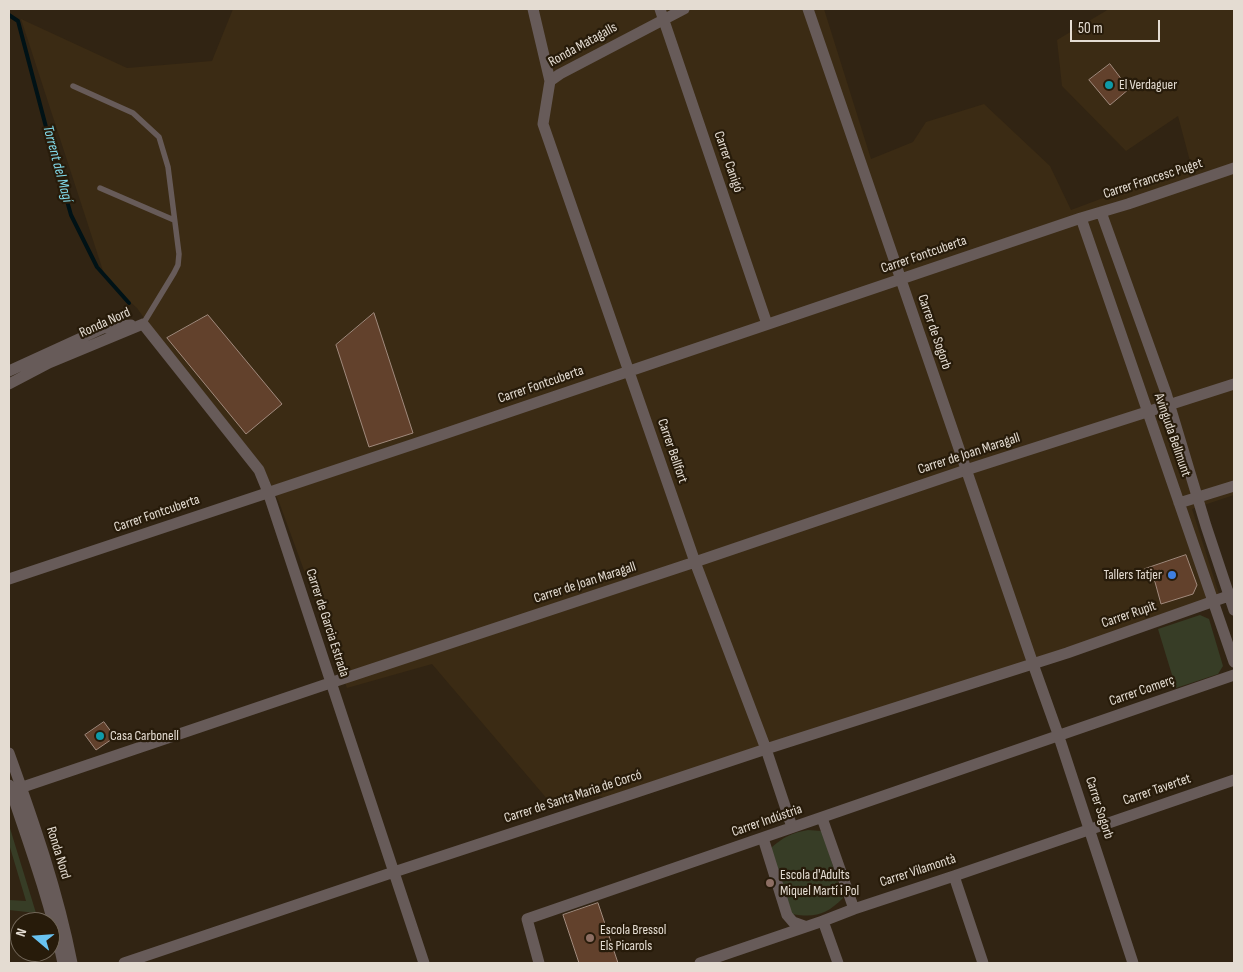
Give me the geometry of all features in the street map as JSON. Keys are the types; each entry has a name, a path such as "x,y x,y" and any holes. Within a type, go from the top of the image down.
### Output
{"street":[{"path":"533,9 550,81"},
{"name":"Ronda Matagalls","path":"550,81 662,14 684,9"},
{"name":"Carrer de Sogorb","path":"808,9 1033,664"},
{"name":"Carrer Canigó","path":"662,14 767,324"},
{"name":"Carrer Bellfort","path":"550,81 542,124 695,562 766,748 792,827"},
{"name":"Carrer Francesc Puget","path":"1081,218 1234,168"},
{"name":"Avinguda Bellmunt","path":"1101,212 1169,405 1198,498 1232,595 1234,610"},
{"name":"Carrer Fontcuberta","path":"9,579 1081,218"},
{"name":"Avinguda Bellmunt","path":"1081,218 1234,662"},
{"name":"Ronda Nord","path":"9,371 102,328 143,324"},
{"name":"Ronda Nord","path":"9,384 50,363 143,324"},
{"name":"Carrer de Garcia Estrada","path":"143,324 259,470 268,492 424,963"},
{"name":"Carrer de Joan Maragall","path":"13,787 695,562 966,470 1234,384"},
{"path":"1180,503 1234,486"},
{"name":"Carrer Rupit","path":"1033,664 1232,595"},
{"name":"Carrer Sogorb","path":"1033,664 1090,829 1133,963"},
{"name":"Carrer de Santa Maria de Corcó","path":"124,963 616,800 766,748 1033,664"},
{"name":"Carrer Comerç","path":"1058,734 1234,675"},
{"name":"Carrer Indústria","path":"539,963 527,919 822,818 1058,734"},
{"name":"Ronda Nord","path":"9,753 13,787 42,883 63,963"},
{"name":"Carrer Tavertet","path":"1090,829 1234,780"},
{"name":"Ronda Nord","path":"13,787 54,890 72,963"},
{"path":"822,818 854,909"},
{"name":"Carrer Vilamontà","path":"700,963 1090,829"},
{"path":"763,838 787,915 793,922 804,926"},
{"path":"954,876 983,963"},
{"path":"824,920 838,963"}],"lane":[{"path":"73,86 133,113 159,137 168,167 179,254 178,265 143,324"},
{"path":"100,188 174,220"}],"shaded area":[{"path":"233,9 824,9 871,159 913,142 926,122 984,104 1050,166 1071,210 1191,165 1178,116 1126,151 1062,86 1057,40 1109,9 1234,9 1234,495 1192,509 1220,597 615,801 599,796 554,807 432,664 347,688 279,502 262,465 137,308 106,280 21,19 127,68 212,61"}],"green space":[{"path":"1200,615 1209,619 1223,666 1218,674 1176,688 1158,629"},
{"path":"9,825 36,912 9,910 9,900 26,901 9,844"},
{"path":"808,830 822,831 843,898 825,912 807,916 792,914 770,849 787,836"}],"building":[{"name":"El Verdaguer","path":"1110,64 1129,89 1110,105 1089,80"},
{"path":"374,313 413,433 369,447 336,345"},
{"path":"208,315 282,404 246,434 167,338"},
{"name":"Tallers Tatjer","path":"1186,555 1197,585 1193,594 1161,604 1155,582 1145,569"},
{"name":"Casa Carbonell","path":"104,722 115,737 96,750 85,735"},
{"name":"Escola Bressol Els Picarols","path":"598,903 618,963 579,963 563,915"}],"waterway":[{"name":"Torrent del Magí","path":"9,15 18,21 71,215 97,267 129,303"}],"place":[{"name":"El Verdaguer","path":"1109,85"},
{"name":"Tallers Tatjer","path":"1172,575"},
{"name":"Casa Carbonell","path":"100,736"},
{"name":"Escola d'Adults Miquel Martí i Pol","path":"770,883"},
{"name":"Escola Bressol Els Picarols","path":"590,938"}]}
